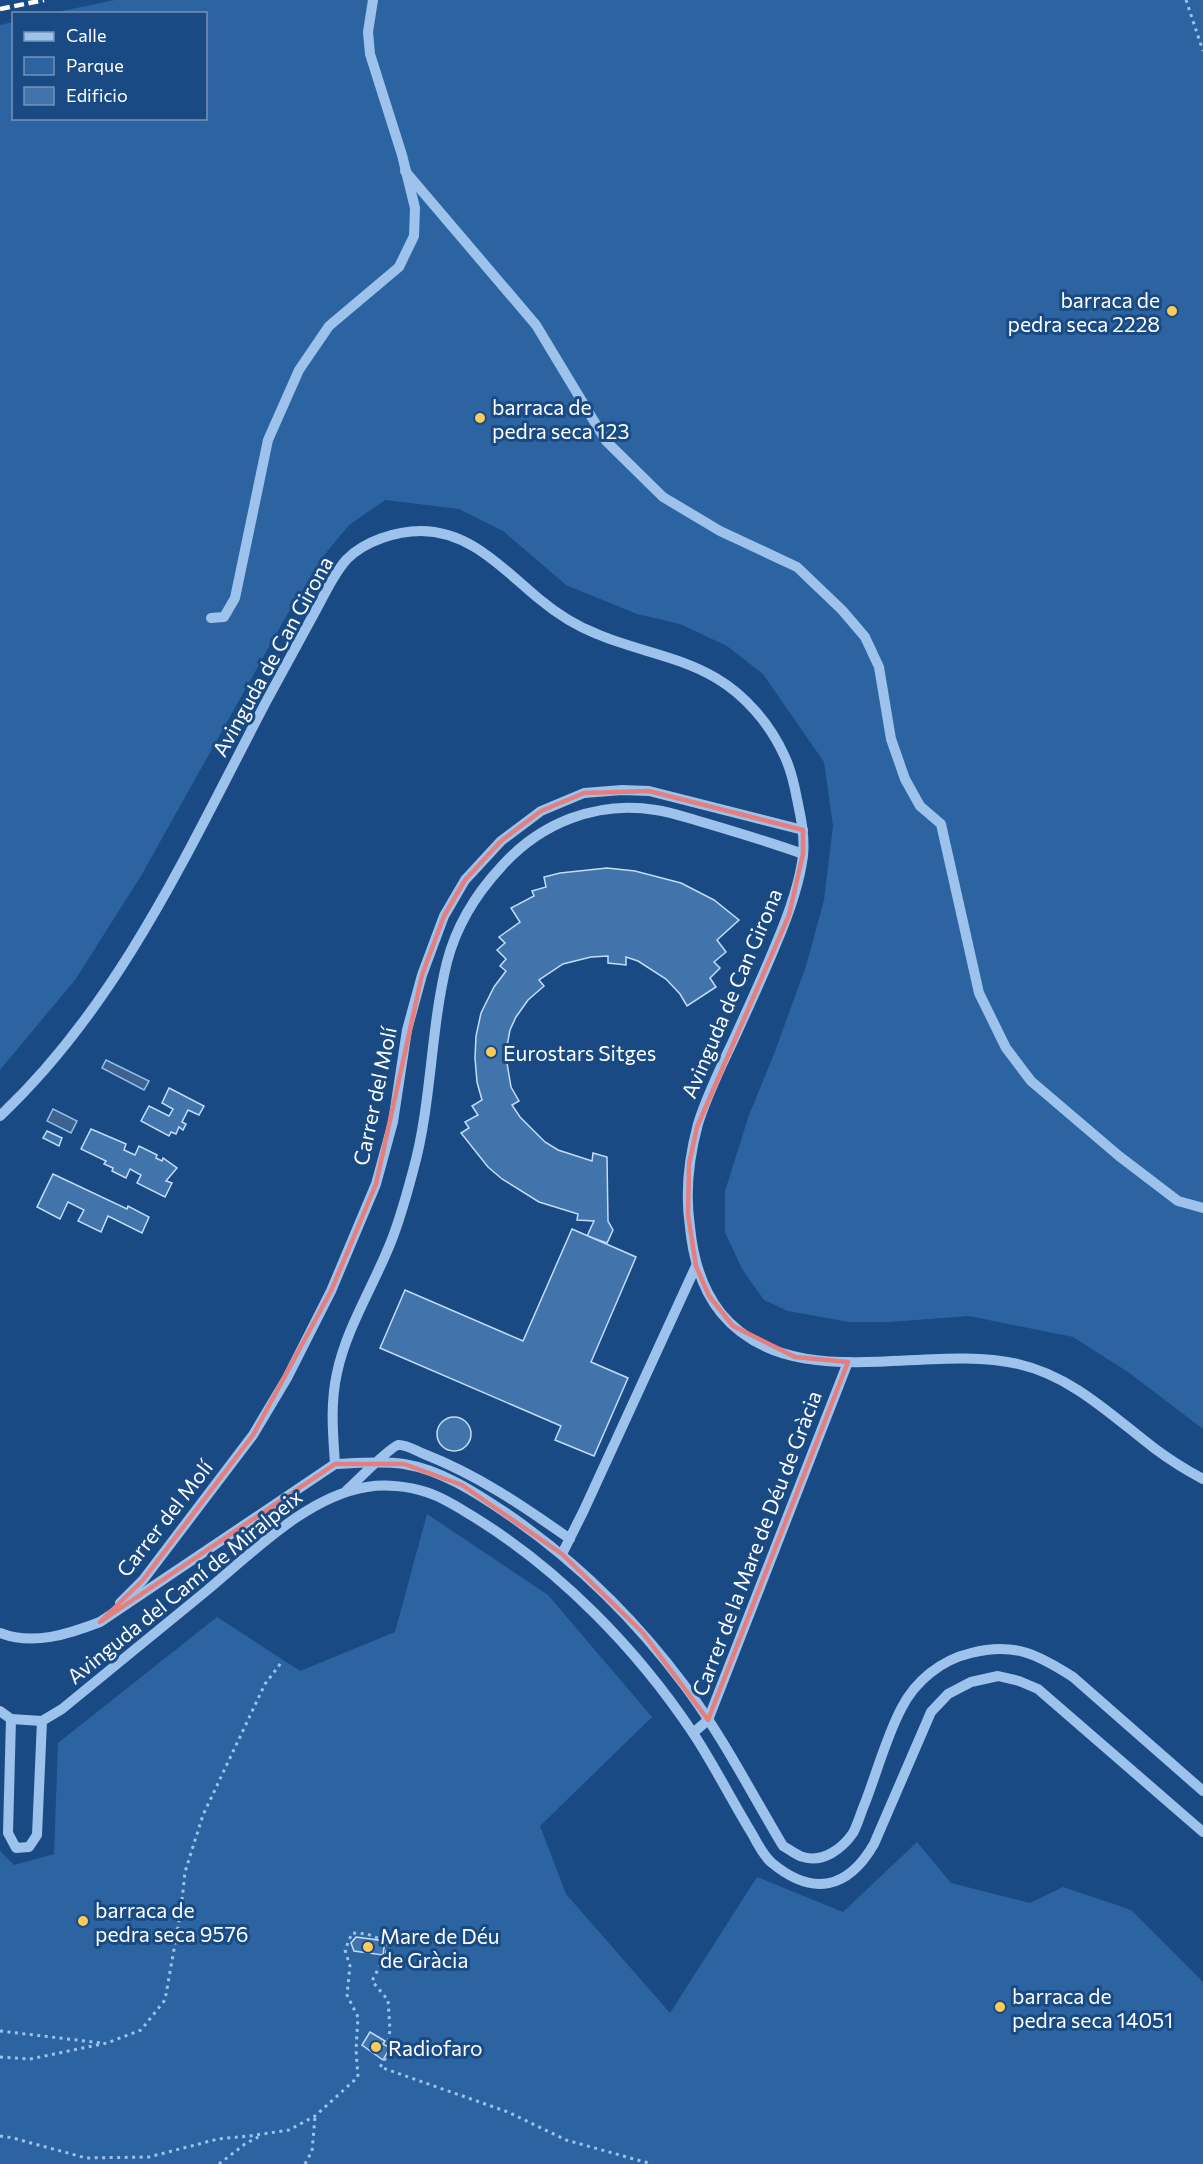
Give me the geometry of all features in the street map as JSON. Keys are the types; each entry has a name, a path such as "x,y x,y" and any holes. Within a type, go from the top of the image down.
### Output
{"street":[{"path":"211,618 224,617 235,598 268,440 299,370 329,326 399,267 414,236 415,208 370,54 368,32 373,0"},
{"path":"405,171 536,325 606,441 663,497 720,531 797,567 842,610 865,637 879,668 891,739 905,779 920,806 941,824 979,993 1006,1048 1031,1081 1119,1156 1178,1201 1203,1208"},
{"name":"Avinguda de Can Girona","path":"0,1116 26,1092 72,1037 112,982 149,925 334,576 354,553 385,537 424,531 439,533 481,550 543,603 571,621 602,637 682,661 719,679 768,725 794,780 803,830 803,854 789,915 709,1092 697,1127 689,1164 688,1215 696,1266 709,1296 718,1309 734,1326 752,1339 795,1357 848,1362 989,1357 1040,1369 1086,1394 1154,1448 1203,1479"},
{"name":"Carrer del Molí","path":"100,1622 143,1580 253,1435 287,1378 331,1290 376,1185 393,1122 407,1030 422,975 444,916 465,880 501,841 541,811 584,793 622,790 649,791 803,830"},
{"path":"803,854 751,836 656,810 619,807 592,810 556,823 531,839 490,878 470,906 447,962 418,1155 389,1246 344,1345 336,1374 332,1420 335,1464 378,1462 404,1464 422,1469 462,1485 519,1522 562,1554 643,1633 686,1687 783,1846 802,1857 819,1858 837,1851 853,1832 902,1708 916,1688 935,1668 958,1656 981,1650 1006,1648 1018,1650 1037,1655 1052,1663 1073,1677 1203,1791"},
{"path":"562,1554 696,1266"},
{"name":"Carrer de la Mare de Déu de Gràcia","path":"693,1734 708,1720 848,1362"},
{"path":"346,1491 387,1451 404,1445 465,1471 496,1488 570,1539"},
{"name":"Avinguda del Camí de Miralpeix","path":"0,1633 10,1637 42,1638 70,1634 100,1622 335,1464"},
{"name":"Avinguda del Camí de Miralpeix","path":"42,1721 62,1709 314,1505 346,1491 371,1486 391,1486 427,1492 453,1504 525,1553 592,1612 624,1645 693,1734 769,1862 804,1883 820,1884 837,1881 851,1873 864,1861 874,1844 931,1712 948,1694 971,1682 998,1676 1038,1689 1203,1832"},
{"path":"0,1711 11,1719 42,1721 37,1834 29,1847 16,1848 8,1833 11,1719"}],"path":[{"path":"1186,0 1203,51"},
{"path":"0,2057 30,2059 107,2043 141,2030 165,2000 181,1910 185,1872 202,1815 265,1684 280,1663"},
{"path":"0,2136 86,2158 149,2157 218,2139 289,2130 315,2116 358,2077 356,2050 358,2018 347,1995 350,1965 345,1950 352,1933 367,1934 388,1942 386,1954 372,1981 388,2000 390,2030 388,2042 392,2048 380,2067 508,2112 566,2140 652,2164"},
{"path":"0,2031 107,2043"},
{"path":"305,2164 312,2151 315,2116"},
{"path":"219,2164 244,2144 261,2135"}],"highlighted area":[{"path":"649,791 803,830 803,854 789,915 697,1127 689,1164 688,1215 696,1266 709,1296 733,1326 795,1357 848,1362 708,1720 643,1633 562,1554 462,1485 404,1464 335,1464 100,1622 143,1580 253,1435 331,1291 376,1184 422,975 444,916 465,880 501,841 541,811 584,793"}],"green space":[{"path":"115,0 1203,0 1203,1429 1128,1372 1073,1337 969,1316 889,1322 849,1322 788,1311 764,1300 742,1269 725,1232 725,1191 749,1115 806,966 824,900 833,826 824,762 763,674 727,646 680,624 637,614 566,585 503,531 459,509 385,500 349,525 325,554 284,620 141,876 75,980 0,1070 0,25 12,22 12,120 207,120 207,12 57,12"},
{"path":"427,1514 548,1595 652,1717 540,1826 566,1894 670,2013 757,1877 843,1912 917,1842 951,1883 1030,1903 1063,1887 1131,1910 1203,1982 1203,2164 0,2164 0,1851 14,1865 54,1854 58,1743 217,1617 300,1671 395,1632"}],"shaded area":[{"path":"106,1060 149,1081 144,1090 102,1068"},
{"path":"53,1109 77,1121 71,1133 47,1121"}],"building":[{"name":"Eurostars Sitges","path":"607,868 635,871 681,883 714,900 739,920 717,940 726,952 714,962 720,968 710,978 716,987 687,1006 680,994 666,979 638,961 626,957 626,965 608,963 608,956 591,957 563,964 539,980 544,986 528,1000 510,1030 507,1063 511,1087 519,1101 512,1105 520,1117 545,1142 558,1150 592,1161 593,1153 607,1157 608,1221 613,1230 607,1243 587,1236 594,1221 577,1220 578,1214 539,1202 502,1179 488,1167 461,1133 469,1128 465,1122 478,1115 472,1106 482,1100 477,1082 476,1036 481,1013 494,987 506,971 500,966 506,959 497,950 505,943 499,937 520,922 511,908 534,896 532,891 546,887 544,877"},
{"path":"169,1088 204,1106 199,1115 188,1110 182,1122 186,1124 183,1130 179,1127 176,1134 171,1132 169,1136 141,1121 149,1106 169,1116 173,1109 162,1103"},
{"path":"91,1129 126,1144 124,1150 135,1155 139,1146 157,1155 156,1158 162,1161 163,1158 177,1168 166,1181 172,1183 165,1197 137,1183 141,1175 130,1169 126,1178 112,1171 113,1168 104,1164 106,1161 81,1149"},
{"path":"47,1131 62,1138 59,1146 43,1138"},
{"path":"53,1174 149,1217 142,1233 108,1216 101,1232 78,1221 84,1210 68,1202 60,1219 37,1207"},
{"path":"572,1229 636,1257 591,1362 628,1378 594,1456 555,1440 561,1426 380,1348 405,1290 523,1341"},
{"path":"454,1417 466,1422 471,1434 466,1446 454,1451 442,1446 437,1434 442,1422"},
{"name":"Mare de Déu de Gràcia","path":"356,1937 385,1941 383,1955 354,1951 351,1943"},
{"name":"Radiofaro","path":"370,2032 385,2041 383,2044 390,2048 383,2060 362,2045"}],"railway":[{"path":"0,9 44,0"}],"place":[{"name":"barraca de pedra seca 2228","path":"1172,311"},
{"name":"barraca de pedra seca 123","path":"480,418"},
{"name":"Eurostars Sitges","path":"491,1052"},
{"name":"barraca de pedra seca 9576","path":"83,1921"},
{"name":"Mare de Déu de Gràcia","path":"368,1947"},
{"name":"barraca de pedra seca 14051","path":"1000,2007"},
{"name":"Radiofaro","path":"376,2047"}]}
